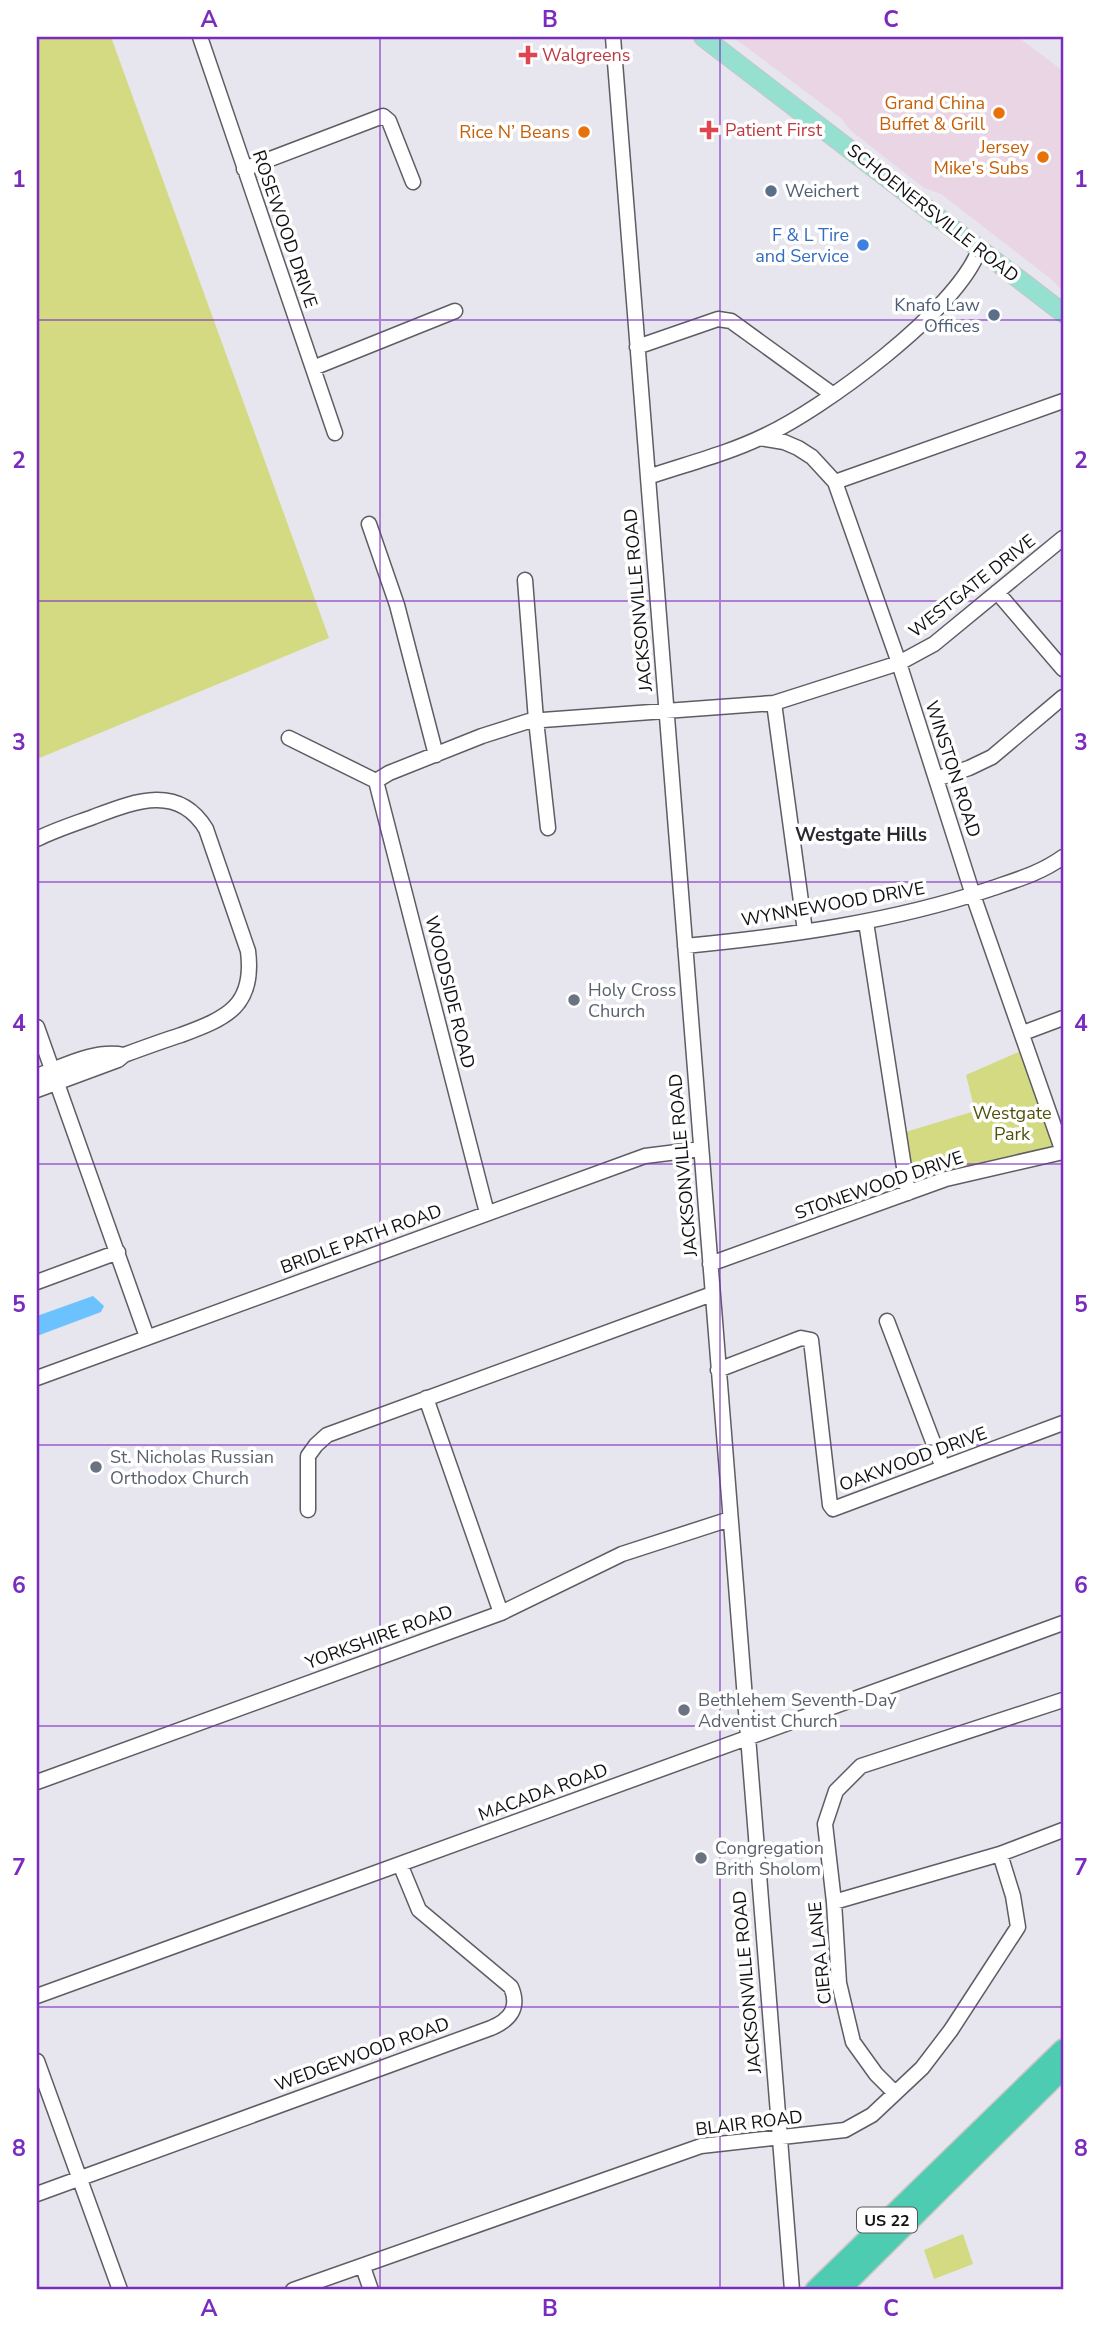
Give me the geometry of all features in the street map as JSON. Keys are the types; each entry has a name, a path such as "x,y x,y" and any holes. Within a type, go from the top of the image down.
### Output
{"highway":[{"name":"US 22","path":"815,2290 1063,2049"},
{"name":"US 22","path":"839,2290 1063,2069"}],"main road":[{"name":"SCHOENERSVILLE ROAD","path":"703,37 1063,313"}],"street":[{"name":"ROSEWOOD DRIVE","path":"200,37 335,433"},
{"name":"JACKSONVILLE ROAD","path":"613,37 792,2290"},
{"path":"244,169 383,116 389,121 413,182"},
{"path":"648,477 760,438 789,423 832,394 884,356 931,314 974,264 979,250"},
{"path":"313,368 455,311"},
{"path":"637,347 718,319 731,321 832,394"},
{"path":"835,482 1063,401"},
{"name":"WINSTON ROAD","path":"760,438 784,442 798,448 812,457 835,482 899,663 973,895 1063,1152"},
{"path":"369,524 397,605 436,755"},
{"name":"WESTGATE DRIVE","path":"376,781 389,773 509,727 536,720 774,703 899,663 934,644 1063,538"},
{"path":"525,580 548,828"},
{"path":"997,592 1063,669"},
{"path":"936,779 992,757 1063,697"},
{"path":"774,703 805,931"},
{"path":"289,738 376,781"},
{"name":"WOODSIDE ROAD","path":"376,781 487,1213"},
{"path":"37,839 128,803 145,799 167,801 194,814 206,830 248,951 250,972 246,988 237,1004 219,1020 124,1055 118,1060 55,1076 37,1076"},
{"name":"WYNNEWOOD DRIVE","path":"685,946 805,931 906,914 973,895 1035,873 1063,857"},
{"path":"866,922 908,1192"},
{"path":"1023,1033 1063,1018"},
{"path":"37,1027 147,1337"},
{"path":"37,1090 55,1076"},
{"name":"BRIDLE PATH ROAD","path":"37,1378 645,1156 701,1149"},
{"name":"STONEWOOD DRIVE","path":"710,1264 946,1179 1063,1152"},
{"path":"37,1282 118,1252"},
{"path":"308,1510 309,1456 327,1435 712,1294"},
{"path":"887,1321 943,1468"},
{"name":"OAKWOOD DRIVE","path":"718,1370 801,1338 811,1340 830,1505 833,1509 1063,1423"},
{"path":"426,1398 501,1613"},
{"name":"YORKSHIRE ROAD","path":"37,1782 501,1613 622,1554 730,1519"},
{"name":"MACADA ROAD","path":"37,1996 1063,1623"},
{"name":"CIERA LANE","path":"895,2093 876,2074 853,2042 839,1983 834,1902 825,1824 836,1791 861,1766 1063,1700"},
{"path":"834,1902 1000,1854 1063,1830"},
{"name":"BLAIR ROAD","path":"293,2290 701,2146 845,2130 872,2115 922,2068 951,2030 1018,1927 1013,1896 1000,1854"},
{"name":"WEDGEWOOD ROAD","path":"37,2194 507,2020 515,2002 511,1987 419,1910 400,1864"},
{"path":"37,2061 120,2290"},
{"path":"363,2267 371,2290"}],"shaded area":[{"path":"733,37 1018,37 1063,71 1063,291 941,194 924,188 850,130 842,119"}],"green space":[{"path":"37,37 111,37 329,638 37,759"},
{"name":"Westgate Park","path":"1028,1048 1063,1152 908,1193 899,1134 975,1111 966,1075"},
{"path":"963,2234 973,2264 934,2279 924,2250"}],"water":[{"path":"93,1296 104,1306 101,1312 37,1336 37,1316"}],"place":[{"name":"Walgreens","path":"528,55"},
{"name":"Grand China Buffet & Grill","path":"999,113"},
{"name":"Patient First","path":"709,130"},
{"name":"Rice N’ Beans","path":"584,132"},
{"name":"Jersey Mike's Subs","path":"1043,157"},
{"name":"Weichert","path":"771,191"},
{"name":"F & L Tire and Service","path":"863,245"},
{"name":"Knafo Law Offices","path":"994,315"},
{"name":"Holy Cross Church","path":"574,1000"},
{"name":"St. Nicholas Russian Orthodox Church","path":"96,1467"},
{"name":"Bethlehem Seventh-Day Adventist Church","path":"684,1710"},
{"name":"Congregation Brith Sholom","path":"701,1858"}],"district":[{"name":"Westgate Hills","path":"861,834"}]}
